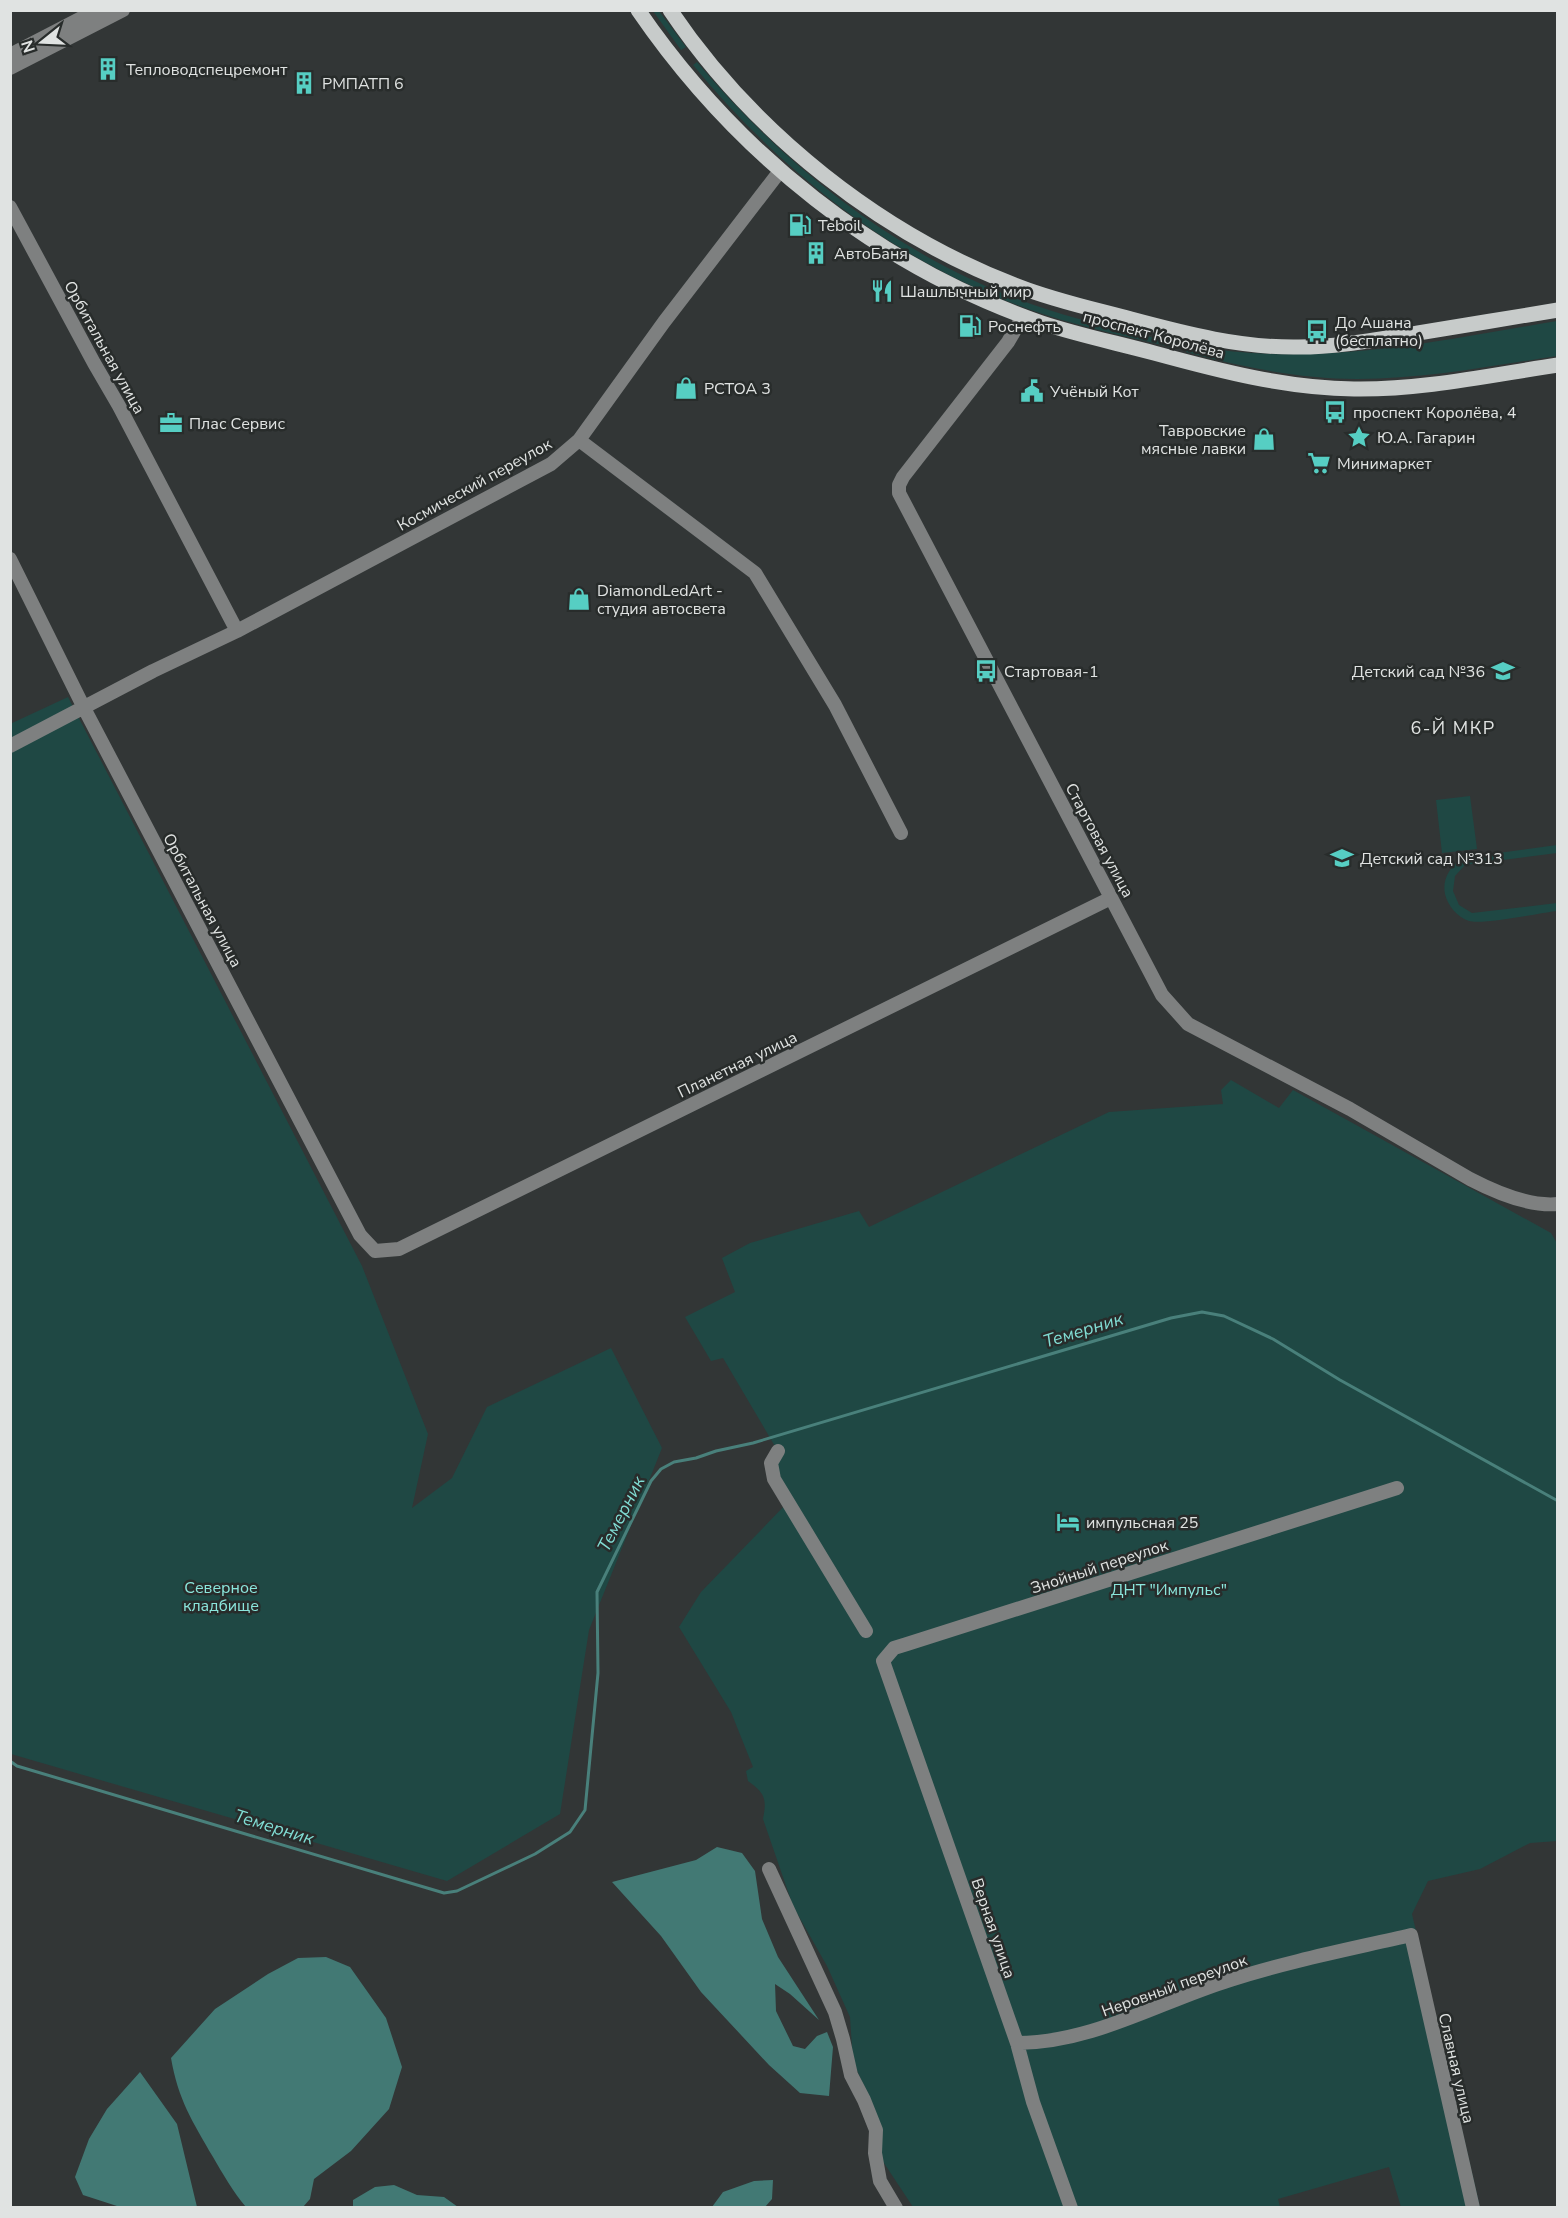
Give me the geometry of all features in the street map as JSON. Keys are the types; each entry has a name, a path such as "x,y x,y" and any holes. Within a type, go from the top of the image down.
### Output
{"main road":[{"name":"проспект Королёва","path":"638,10 678,65 720,113 780,171 826,208 884,248 937,277 1023,316 1044,324 1224,372 1315,387 1356,389 1425,384 1557,365"},
{"name":"проспект Королёва","path":"670,10 699,50 741,98 807,160 869,207 926,243 1020,287 1204,338 1252,345 1323,346 1371,341 1557,310"},
{"path":"678,65 688,55 699,50"},
{"path":"1171,358 1183,346 1181,332"}],"street":[{"path":"10,55 97,10"},
{"path":"10,68 123,10"},
{"name":"Космический переулок","path":"10,746 153,671 237,631 542,468 579,440 664,322 780,171"},
{"name":"Орбитальная улица","path":"10,207 119,406 237,631"},
{"name":"Стартовая улица","path":"1023,316 1008,342 903,477 899,485 899,493 1162,995 1188,1024 1350,1109 1484,1187 1538,1203 1557,1203"},
{"path":"579,440 755,573 835,705 901,833"},
{"name":"Орбитальная улица","path":"10,559 84,708 360,1235 375,1251"},
{"name":"Планетная улица","path":"375,1251 399,1249 1112,898"},
{"path":"778,1451 771,1463 774,1479 866,1631"},
{"name":"Знойный переулок","path":"883,1661 894,1648 1397,1488"},
{"name":"Верная улица","path":"883,1661 1017,2043 1033,2102 1071,2208"},
{"path":"769,1869 835,2012 851,2075 876,2130 875,2153 880,2181 896,2208"},
{"name":"Неровный переулок","path":"1017,2043 1056,2039 1106,2027 1228,1980 1411,1935"},
{"name":"Славная улица","path":"1411,1935 1473,2208"}],"green space":[{"path":"653,11 659,11 686,47 681,50"},
{"path":"697,62 771,141 812,177 855,211 901,241 948,268 998,291 1064,315 1172,342 1170,347 1061,320 994,296 945,273 897,246 808,181 767,145 693,65"},
{"path":"1557,321 1557,356 1408,377 1357,379 1314,377 1228,363 1186,352 1190,345 1236,352 1282,354 1374,350"},
{"name":"Северное кладбище","path":"68,697 362,1266 428,1434 412,1508 452,1478 487,1407 611,1348 662,1448 589,1630 560,1814 447,1881 11,1754 10,724"},
{"path":"1470,796 1477,849 1442,853 1436,800"},
{"path":"1557,845 1557,853 1465,865 1455,876 1453,891 1459,905 1472,913 1557,903 1557,911 1476,922 1461,917 1448,903 1444,889 1446,878 1454,865 1462,858"},
{"name":"ДНТ \"Импульс\"","path":"1231,1080 1279,1108 1293,1090 1551,1233 1558,1245 1557,1841 1530,1843 1480,1869 1428,1881 1412,1914 1480,2207 1401,2207 1389,2167 1278,2199 1280,2207 913,2207 882,2160 881,2128 853,2062 850,2017 827,1966 793,1906 763,1819 765,1806 763,1797 758,1789 748,1781 746,1771 753,1767 731,1712 679,1627 701,1592 790,1500 772,1462 776,1448 723,1358 711,1361 685,1317 735,1292 722,1258 750,1243 859,1211 869,1227 1109,1112 1223,1104 1221,1090"}],"shaded area":[{"path":"717,1847 742,1853 755,1871 762,1919 778,1957 819,2020 775,1984 776,2011 793,2046 805,2049 817,2036 827,2032 833,2047 829,2096 800,2093 769,2065 701,1992 661,1936 612,1882 696,1860"},
{"path":"326,1957 350,1967 386,2018 402,2067 389,2109 351,2151 314,2179 310,2199 303,2207 246,2207 228,2183 192,2121 178,2086 171,2058 215,2009 268,1974 298,1958"},
{"path":"140,2072 177,2124 197,2207 120,2207 83,2195 75,2177 89,2139 107,2109"},
{"path":"773,2180 772,2199 765,2207 712,2207 723,2192 754,2181"},
{"path":"394,2185 417,2195 444,2197 458,2207 353,2207 353,2200 375,2187"}],"waterway":[{"name":"Темерник","path":"10,1761 17,1766 444,1893 457,1891 535,1854 570,1832 585,1810 598,1673 597,1592 651,1481 661,1469 674,1462 753,1443 1171,1318 1202,1312 1224,1316 1273,1339 1340,1380 1558,1501"}],"place":[{"name":"Тепловодспецремонт","path":"108,69"},
{"name":"РМПАТП 6","path":"304,83"},
{"name":"Teboil","path":"800,225"},
{"name":"АвтоБаня","path":"816,253"},
{"name":"Шашлычный мир","path":"882,291"},
{"name":"Роснефть","path":"970,326"},
{"name":"До Ашана (бесплатно)","path":"1317,331"},
{"name":"РСТОА 3","path":"686,388"},
{"name":"Учёный Кот","path":"1032,391"},
{"name":"проспект Королёва, 4","path":"1335,412"},
{"name":"Плас Сервис","path":"171,423"},
{"name":"Ю.А. Гагарин","path":"1359,437"},
{"name":"Тавровские мясные лавки","path":"1264,439"},
{"name":"Минимаркет","path":"1319,463"},
{"name":"DiamondLedArt - студия автосвета","path":"579,599"},
{"name":"Стартовая-1","path":"986,671"},
{"name":"Детский сад №36","path":"1503,671"},
{"name":"Детский сад №313","path":"1342,858"},
{"name":"импульсная 25","path":"1068,1522"}],"district":[{"name":"6-Й МКР","path":"1453,728"}]}
